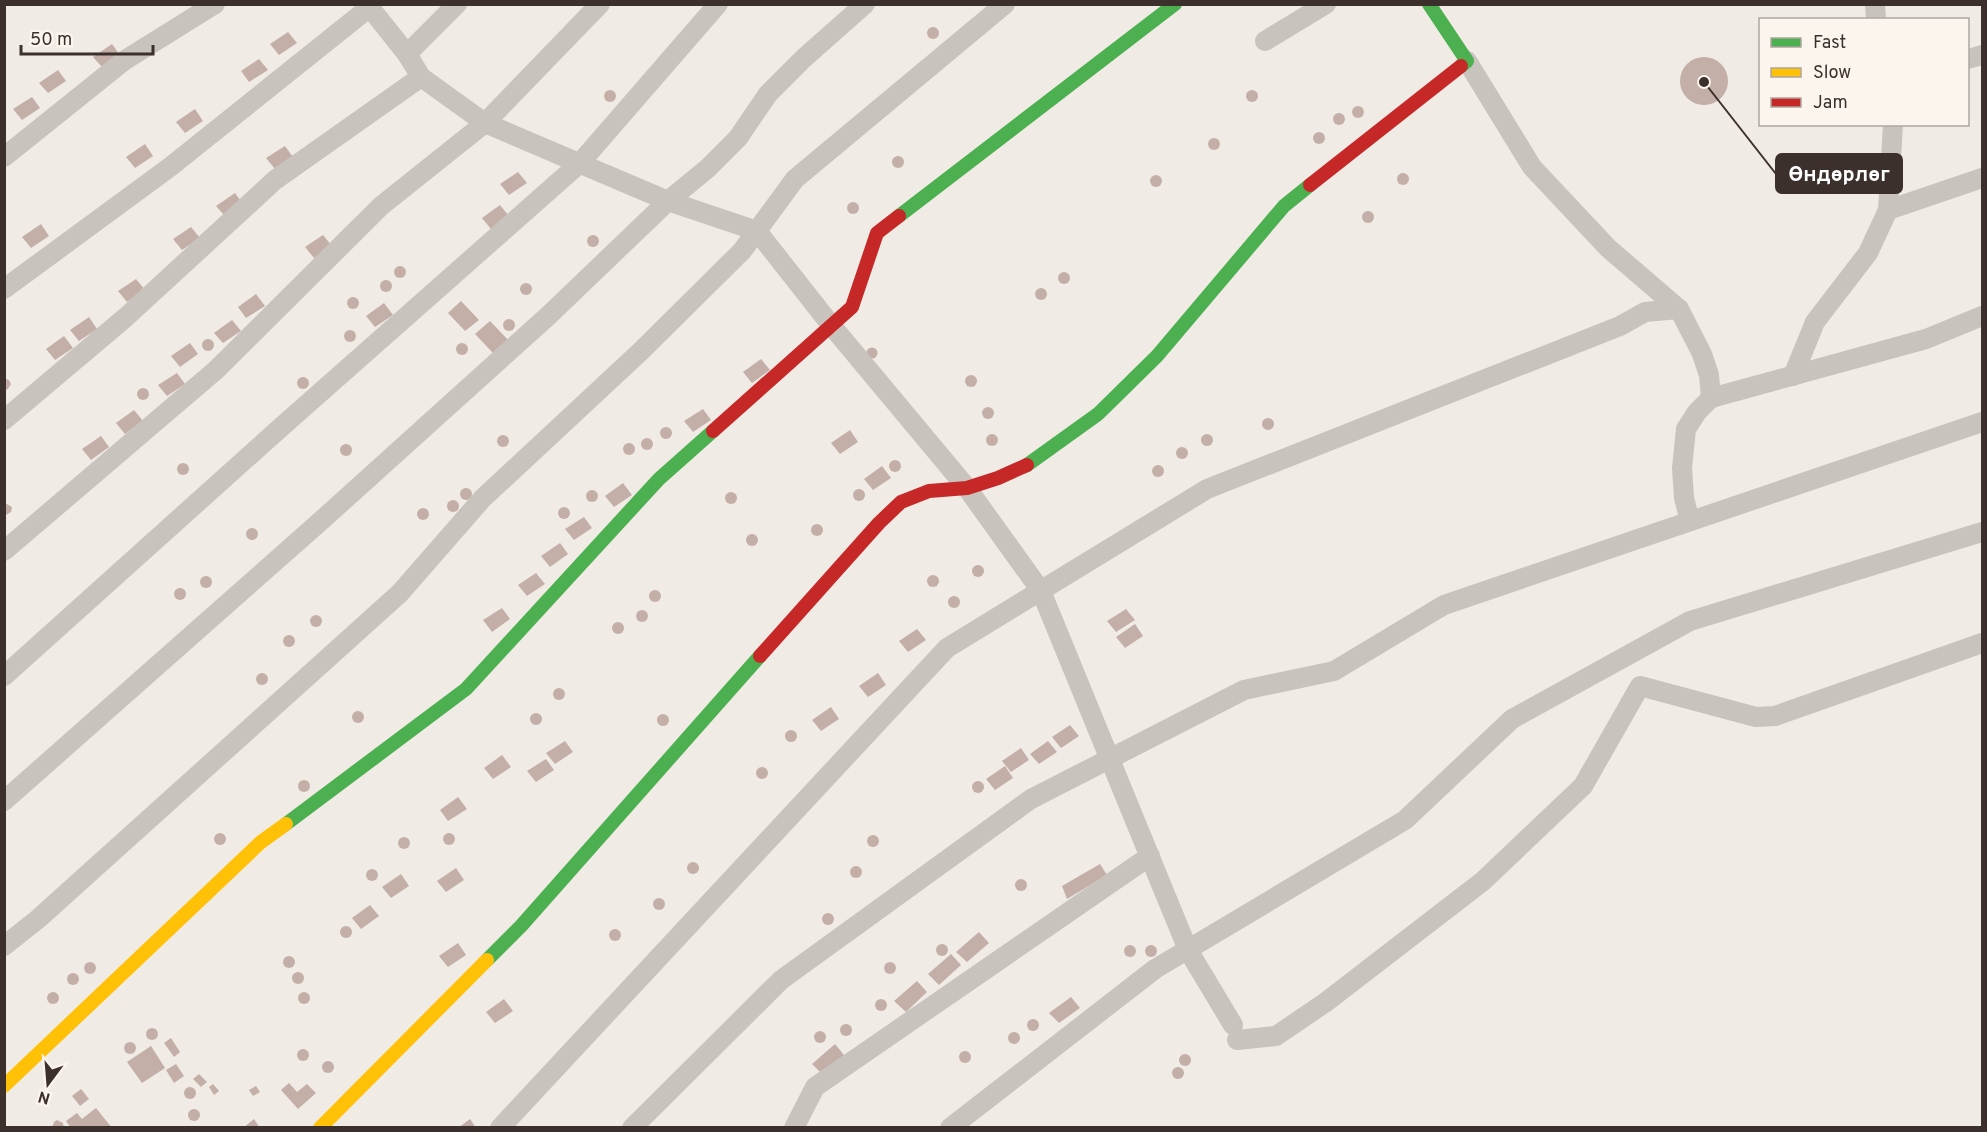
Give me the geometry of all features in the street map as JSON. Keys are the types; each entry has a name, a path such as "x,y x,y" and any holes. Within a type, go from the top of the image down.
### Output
{"street":[{"path":"4,157 125,60 215,4"},
{"path":"407,54 457,4"},
{"path":"4,551 216,370 381,206 485,123 600,4"},
{"path":"4,676 580,163 718,4"},
{"path":"4,801 332,511 548,316 668,201 708,168 738,138 768,94 804,58 865,4"},
{"path":"4,946 38,919 400,593 482,499 640,351 742,251 795,179 1005,4"},
{"path":"4,1086 261,842 466,689 659,479 852,307 877,233 1176,4"},
{"path":"1265,41 1326,4"},
{"path":"1429,4 1532,167 1608,248 1679,309 1702,354 1709,375 1711,398"},
{"path":"4,289 170,168 369,6 407,54 421,77 485,123 668,201 757,231 831,325 967,488 1041,591 1188,950 1235,1033 1276,1036 1326,1002 1483,881 1583,786 1640,686 1756,717 1775,716 1983,643"},
{"path":"320,1128 521,926 879,523 901,502 929,491 967,488 998,478 1027,465 1098,414 1157,356 1284,206 1467,61"},
{"path":"4,420 126,317 275,180 421,77"},
{"path":"1793,376 1815,322 1868,253 1888,210 1893,126"},
{"path":"1888,210 1983,178"},
{"path":"500,1128 947,648 1207,489 1620,326 1645,312 1679,309"},
{"path":"1690,521 1684,498 1682,468 1686,429 1697,412 1711,398 1926,339 1983,316"},
{"path":"632,1128 781,980 1031,800 1244,690 1334,670 1444,605 1983,422"},
{"path":"950,1128 1155,969 1405,820 1512,719 1690,621 1983,532"},
{"path":"794,1128 815,1087 1150,856"}],"building":[{"path":"935,27 939,33 935,39 931,39 927,31"},
{"path":"288,32 297,43 279,55 270,44"},
{"path":"112,44 120,55 102,67 93,57"},
{"path":"1704,57 1721,64 1728,81 1721,98 1704,105 1687,98 1680,81 1687,64"},
{"path":"259,59 268,70 249,82 241,71"},
{"path":"58,70 66,81 48,93 39,83"},
{"path":"612,90 616,96 612,102 608,102 604,94"},
{"path":"1254,90 1258,96 1254,102 1250,102 1246,94"},
{"path":"32,97 40,108 22,120 13,109"},
{"path":"1360,106 1364,112 1360,118 1356,118 1352,110"},
{"path":"195,109 203,121 185,133 176,122"},
{"path":"1341,113 1345,119 1341,125 1337,125 1333,117"},
{"path":"1321,132 1325,138 1321,144 1317,144 1313,136"},
{"path":"1216,138 1220,144 1216,150 1212,150 1208,142"},
{"path":"145,144 153,156 135,168 126,157"},
{"path":"285,146 293,157 275,169 266,158"},
{"path":"900,156 904,162 900,168 896,168 892,160"},
{"path":"518,172 527,183 509,195 500,184"},
{"path":"1405,173 1409,179 1405,185 1401,185 1397,177"},
{"path":"1158,175 1162,181 1158,187 1154,187 1150,179"},
{"path":"235,193 243,204 225,216 216,206"},
{"path":"855,202 859,208 855,214 851,214 847,206"},
{"path":"500,205 509,216 491,229 482,218"},
{"path":"1370,211 1374,217 1370,223 1366,223 1362,215"},
{"path":"41,224 49,236 31,248 22,237"},
{"path":"191,227 200,238 182,250 173,239"},
{"path":"323,235 332,246 314,258 305,247"},
{"path":"595,235 599,241 595,247 591,247 587,239"},
{"path":"402,266 406,272 402,278 398,278 394,270"},
{"path":"1066,272 1070,278 1066,284 1062,284 1058,276"},
{"path":"136,279 145,290 127,302 118,291"},
{"path":"388,280 392,286 388,292 384,292 380,284"},
{"path":"526,283 532,289 526,295 520,289"},
{"path":"1043,288 1047,294 1043,300 1039,300 1035,292"},
{"path":"256,294 265,306 246,318 238,307"},
{"path":"355,297 359,303 355,309 351,309 347,301"},
{"path":"461,301 479,320 465,331 448,313"},
{"path":"384,303 393,315 375,327 366,316"},
{"path":"89,317 97,329 79,341 70,330"},
{"path":"511,319 515,325 511,331 507,331 503,323"},
{"path":"232,320 241,331 223,343 214,333"},
{"path":"490,321 510,342 493,353 475,334"},
{"path":"352,330 356,336 352,342 348,342 344,334"},
{"path":"64,336 73,348 55,360 46,349"},
{"path":"210,339 214,345 210,351 206,351 202,343"},
{"path":"190,343 198,354 180,367 171,356"},
{"path":"464,343 468,349 464,355 460,355 456,347"},
{"path":"872,348 876,349 876,357 872,358 868,357 867,353 868,349"},
{"path":"761,359 770,370 752,383 743,372"},
{"path":"177,373 185,384 167,396 158,385"},
{"path":"973,375 977,381 973,387 969,387 965,379"},
{"path":"305,377 309,383 305,389 301,389 297,381"},
{"path":"4,378 11,384 4,391"},
{"path":"145,388 149,394 145,400 141,400 137,392"},
{"path":"990,407 994,413 990,419 986,419 982,411"},
{"path":"703,409 711,420 693,432 684,421"},
{"path":"134,410 143,421 125,434 116,423"},
{"path":"1270,418 1274,424 1270,430 1266,430 1262,422"},
{"path":"668,427 672,433 668,439 664,439 660,431"},
{"path":"850,430 858,442 840,454 831,443"},
{"path":"994,434 998,440 994,446 990,446 986,438"},
{"path":"1209,434 1213,440 1209,446 1205,446 1201,438"},
{"path":"505,435 509,441 505,447 501,447 497,439"},
{"path":"101,436 109,447 91,460 82,449"},
{"path":"649,438 653,444 649,450 645,450 641,442"},
{"path":"631,443 635,449 631,455 627,455 623,447"},
{"path":"348,444 352,450 348,456 344,456 340,448"},
{"path":"1184,447 1188,453 1184,459 1180,459 1176,451"},
{"path":"897,460 901,466 897,472 893,472 889,464"},
{"path":"185,463 189,469 185,475 181,475 177,467"},
{"path":"1160,465 1164,471 1160,477 1156,477 1152,469"},
{"path":"882,466 891,478 873,490 864,479"},
{"path":"623,483 632,495 614,507 605,496"},
{"path":"468,488 472,494 468,500 464,500 460,492"},
{"path":"861,489 865,495 861,501 857,501 853,493"},
{"path":"594,490 598,496 594,502 590,502 586,494"},
{"path":"733,492 737,498 733,504 729,504 725,496"},
{"path":"455,500 459,506 455,512 451,512 447,504"},
{"path":"5,503 12,507 11,512 6,515 5,515"},
{"path":"566,507 570,513 566,519 562,519 558,511"},
{"path":"425,508 429,514 425,520 421,520 417,512"},
{"path":"584,517 592,528 574,540 565,529"},
{"path":"819,524 823,530 819,536 815,536 811,528"},
{"path":"254,528 258,534 254,540 250,540 246,532"},
{"path":"754,534 758,540 754,546 750,546 746,538"},
{"path":"560,543 568,554 550,567 541,556"},
{"path":"980,565 984,571 980,577 976,577 972,569"},
{"path":"536,573 545,584 527,596 518,585"},
{"path":"935,575 939,581 935,587 931,587 927,579"},
{"path":"208,576 212,582 208,588 204,588 200,580"},
{"path":"182,588 186,594 182,600 178,600 174,592"},
{"path":"657,590 661,596 657,602 653,602 649,594"},
{"path":"956,596 960,602 956,608 952,608 948,600"},
{"path":"502,608 510,619 492,632 483,620"},
{"path":"1126,609 1135,620 1116,632 1107,621"},
{"path":"644,610 648,616 644,622 640,622 636,614"},
{"path":"318,615 322,621 318,627 314,627 310,619"},
{"path":"620,622 624,628 620,634 616,634 612,626"},
{"path":"1135,624 1143,636 1125,648 1116,637"},
{"path":"917,629 926,640 908,652 899,641"},
{"path":"291,635 295,641 291,647 287,647 283,639"},
{"path":"264,673 268,679 264,685 260,685 256,677"},
{"path":"878,673 886,685 868,697 859,686"},
{"path":"561,688 565,694 561,700 557,700 553,692"},
{"path":"831,707 839,719 821,731 812,720"},
{"path":"360,711 364,717 360,723 356,723 352,715"},
{"path":"538,713 542,719 538,725 534,725 530,717"},
{"path":"665,714 669,720 665,726 661,726 657,718"},
{"path":"1070,725 1079,736 1061,748 1052,737"},
{"path":"793,730 797,736 793,742 789,742 785,734"},
{"path":"565,741 573,752 555,764 546,753"},
{"path":"1048,741 1057,752 1039,764 1030,754"},
{"path":"1021,748 1029,760 1011,772 1002,761"},
{"path":"502,755 511,767 493,779 484,768"},
{"path":"546,759 554,770 536,782 527,771"},
{"path":"1005,766 1013,778 995,790 986,779"},
{"path":"764,767 768,773 764,779 760,779 756,771"},
{"path":"304,780 310,786 304,792 298,786"},
{"path":"980,781 984,787 980,793 976,793 972,785"},
{"path":"458,797 467,809 448,821 440,810"},
{"path":"222,833 226,839 222,845 218,845 214,837"},
{"path":"451,833 455,839 451,845 447,845 443,837"},
{"path":"875,835 879,841 875,847 871,847 867,839"},
{"path":"406,837 410,843 406,849 402,849 398,841"},
{"path":"695,862 699,868 695,874 691,874 687,866"},
{"path":"1100,864 1107,875 1067,899 1062,886"},
{"path":"858,866 862,872 858,878 854,878 850,870"},
{"path":"456,868 464,880 446,892 437,881"},
{"path":"374,869 378,875 374,881 370,881 366,873"},
{"path":"401,874 409,886 391,898 382,887"},
{"path":"1023,879 1027,885 1023,891 1019,891 1015,883"},
{"path":"661,898 665,904 661,910 657,910 653,902"},
{"path":"370,905 379,916 361,929 352,918"},
{"path":"830,913 834,919 830,925 826,925 822,917"},
{"path":"348,926 352,932 348,938 344,938 340,930"},
{"path":"617,929 621,935 617,941 613,941 609,933"},
{"path":"979,932 989,943 967,962 956,952"},
{"path":"458,943 466,955 448,967 439,956"},
{"path":"944,944 948,950 944,956 940,956 936,948"},
{"path":"1132,945 1136,951 1132,957 1128,957 1124,949"},
{"path":"1153,945 1157,951 1153,957 1149,957 1145,949"},
{"path":"951,954 961,965 939,985 928,974"},
{"path":"291,956 295,962 291,968 287,968 283,960"},
{"path":"92,962 96,968 92,974 88,974 84,966"},
{"path":"892,962 896,968 892,974 888,974 884,966"},
{"path":"300,972 304,978 300,984 296,984 292,976"},
{"path":"75,973 79,979 75,985 71,985 67,977"},
{"path":"917,981 927,992 906,1012 894,1001"},
{"path":"55,992 59,998 55,1004 51,1004 47,996"},
{"path":"306,992 310,998 306,1004 302,1004 298,996"},
{"path":"1071,997 1080,1008 1059,1023 1049,1013"},
{"path":"504,999 513,1011 495,1023 486,1012"},
{"path":"883,999 887,1005 883,1011 879,1011 875,1003"},
{"path":"1035,1019 1039,1025 1035,1031 1031,1031 1027,1023"},
{"path":"848,1024 852,1030 848,1036 844,1036 840,1028"},
{"path":"154,1028 158,1034 154,1040 150,1040 146,1032"},
{"path":"822,1031 826,1037 822,1043 818,1043 814,1035"},
{"path":"1016,1032 1020,1038 1016,1044 1012,1044 1008,1036"},
{"path":"171,1038 180,1052 174,1057 164,1043"},
{"path":"132,1042 136,1048 132,1054 128,1054 124,1046"},
{"path":"835,1044 844,1055 823,1075 812,1064"},
{"path":"151,1046 165,1068 142,1083 127,1062"},
{"path":"305,1049 309,1055 305,1061 301,1061 297,1053"},
{"path":"967,1051 971,1057 967,1063 963,1063 959,1055"},
{"path":"1187,1054 1191,1060 1187,1066 1183,1066 1179,1058"},
{"path":"330,1061 334,1067 330,1073 326,1073 322,1065"},
{"path":"176,1064 184,1076 174,1083 166,1070"},
{"path":"1180,1067 1184,1073 1180,1079 1176,1079 1172,1071"},
{"path":"199,1074 207,1082 201,1087 193,1079"},
{"path":"289,1083 297,1092 307,1084 316,1093 298,1109 281,1090"},
{"path":"213,1084 219,1091 214,1095 209,1087"},
{"path":"256,1086 260,1092 253,1096 249,1090"},
{"path":"192,1087 196,1093 192,1099 188,1099 184,1091"},
{"path":"81,1089 89,1099 80,1106 72,1096"},
{"path":"96,1108 112,1128 71,1128 66,1121 77,1113 82,1119"},
{"path":"196,1109 200,1115 196,1121 192,1121 188,1113"},
{"path":"254,1119 260,1128 243,1128"},
{"path":"470,1119 476,1128 458,1128"},
{"path":"57,1120 63,1123 64,1128 52,1128"}],"traffic: fast":[{"path":"899,216 1175,4"},
{"path":"1429,4 1467,61 1461,66"},
{"path":"1027,465 1098,414 1157,356 1284,206 1310,185"},
{"path":"286,824 466,689 659,479 713,431"},
{"path":"487,960 521,926 760,656"}],"traffic: slow":[{"path":"4,1086 261,842 286,824"},
{"path":"320,1128 487,960"}],"traffic: jam":[{"path":"1310,185 1461,66"},
{"path":"713,431 852,307 877,233 899,216"},
{"path":"760,656 879,523 901,502 929,491 967,488 1027,465"}],"place":[{"name":"Өндөрлөг","path":"1704,82"}]}
